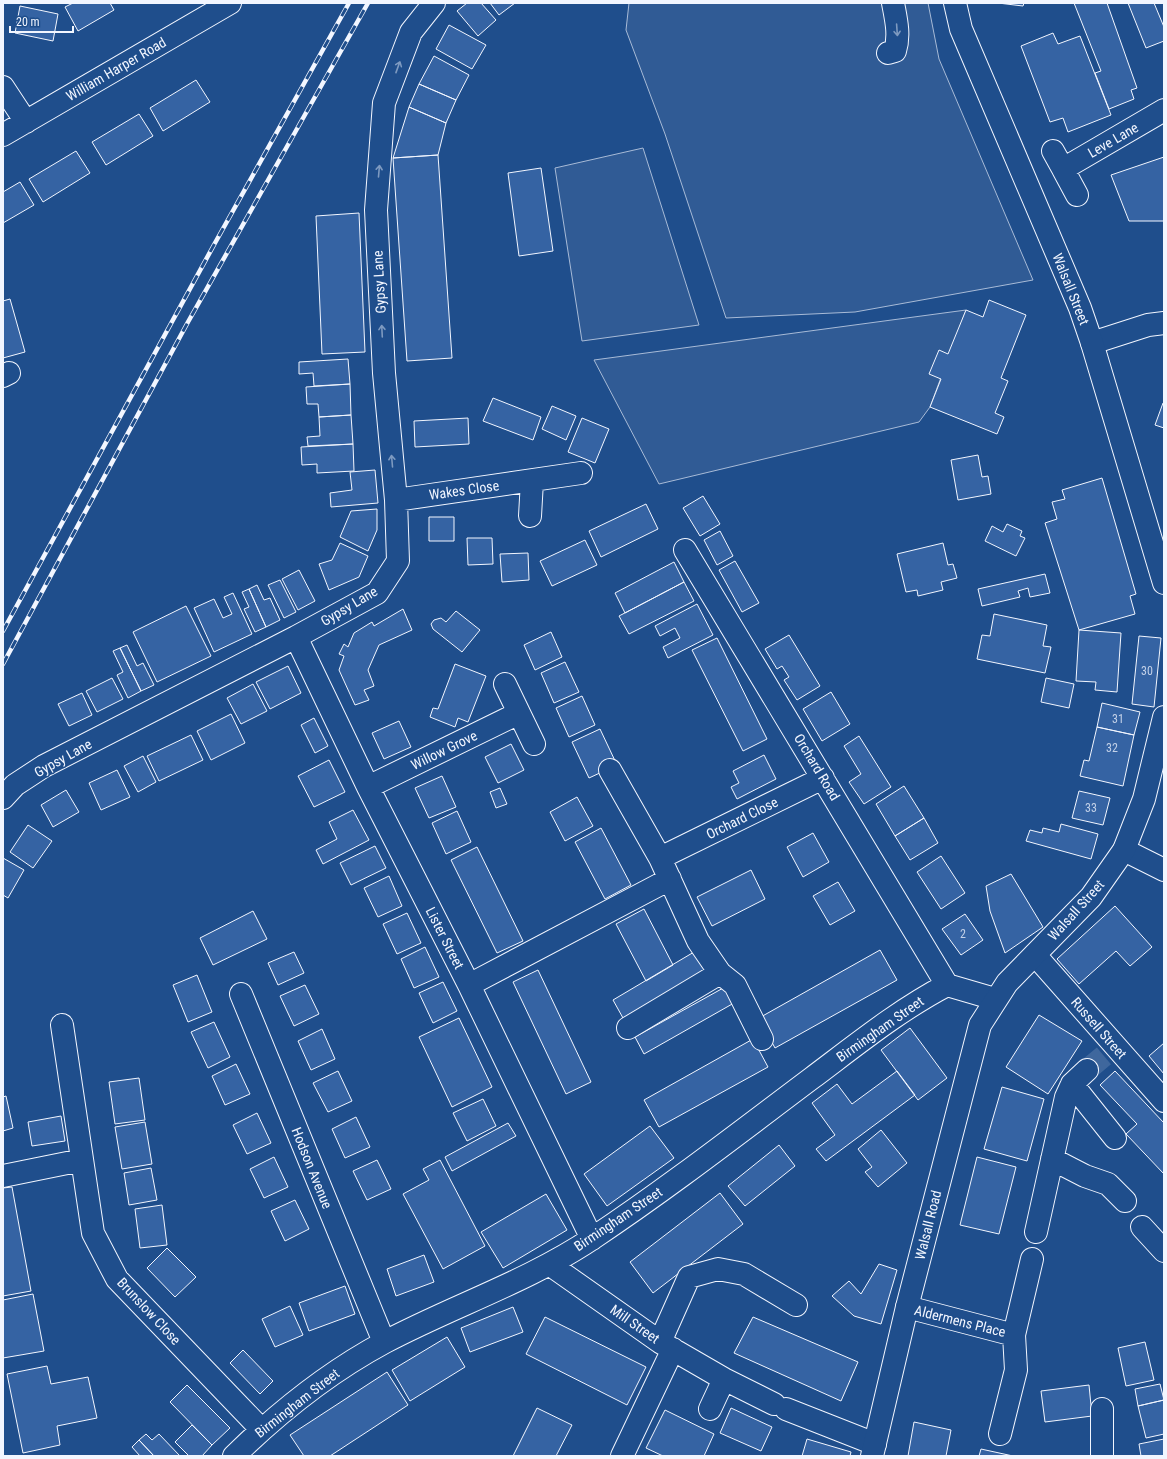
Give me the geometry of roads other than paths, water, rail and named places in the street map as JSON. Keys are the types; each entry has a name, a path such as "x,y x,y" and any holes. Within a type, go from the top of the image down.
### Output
{"street":[{"name":"William Harper Road","path":"3,135 230,3"},
{"name":"Gypsy Lane","path":"3,798 15,786 44,766 296,637 377,592 398,561 396,500 384,373 376,210 384,103 411,32 434,3"},
{"path":"888,53 894,51 897,44 898,32 894,3"},
{"name":"Walsall Street","path":"955,3 962,29 1080,308 1092,343 1164,583"},
{"path":"3,87 26,122"},
{"name":"Leve Lane","path":"1077,195 1058,160 1164,110"},
{"path":"1092,343 1148,325 1164,323"},
{"name":"Wakes Close","path":"396,500 532,482 582,473"},
{"path":"530,516 532,482"},
{"name":"Orchard Road","path":"685,550 948,985"},
{"name":"Lister Street","path":"296,637 368,787 469,985 592,1239"},
{"path":"506,684 534,744"},
{"name":"Willow Grove","path":"368,787 519,713"},
{"name":"Walsall Street","path":"995,999 1007,982 1091,897 1124,850 1144,799 1164,717"},
{"path":"610,770 660,858 698,941 720,973 735,985 762,1039"},
{"name":"Orchard Close","path":"660,858 824,778"},
{"path":"1124,850 1164,870"},
{"path":"469,985 670,879"},
{"name":"Russell Street","path":"1035,955 1110,1050 1164,1102"},
{"path":"628,1028 720,973"},
{"path":"948,985 995,999"},
{"name":"Birmingham Street","path":"234,1456 261,1429 323,1379 384,1342 549,1264 592,1239 709,1155 883,1025 921,998 948,985"},
{"name":"Hodson Avenue","path":"241,994 384,1342"},
{"name":"Walsall Road","path":"873,1450 907,1307 968,1069 980,1026 995,999"},
{"name":"Brunslow Close","path":"62,1025 93,1233 117,1279 261,1429"},
{"path":"1036,1232 1066,1097 1080,1077 1116,1138"},
{"path":"3,1176 82,1160"},
{"path":"1052,1160 1085,1176 1108,1184 1125,1201"},
{"path":"1142,1227 1164,1251"},
{"name":"Aldermens Place","path":"1000,1434 1016,1370 1014,1335 1032,1258"},
{"name":"Mill Street","path":"549,1264 667,1346 724,1379 873,1450"},
{"path":"622,1456 667,1346 689,1277 718,1269 744,1274 796,1305"},
{"name":"Aldermens Place","path":"907,1307 1014,1335"},
{"path":"710,1409 724,1379"},
{"path":"1102,1409 1102,1456"}],"tunnel":[{"path":"1087,1070 1105,1055"}],"railway":[{"path":"3,631 215,243 349,3"},
{"path":"3,664 188,322 368,3"}]}
